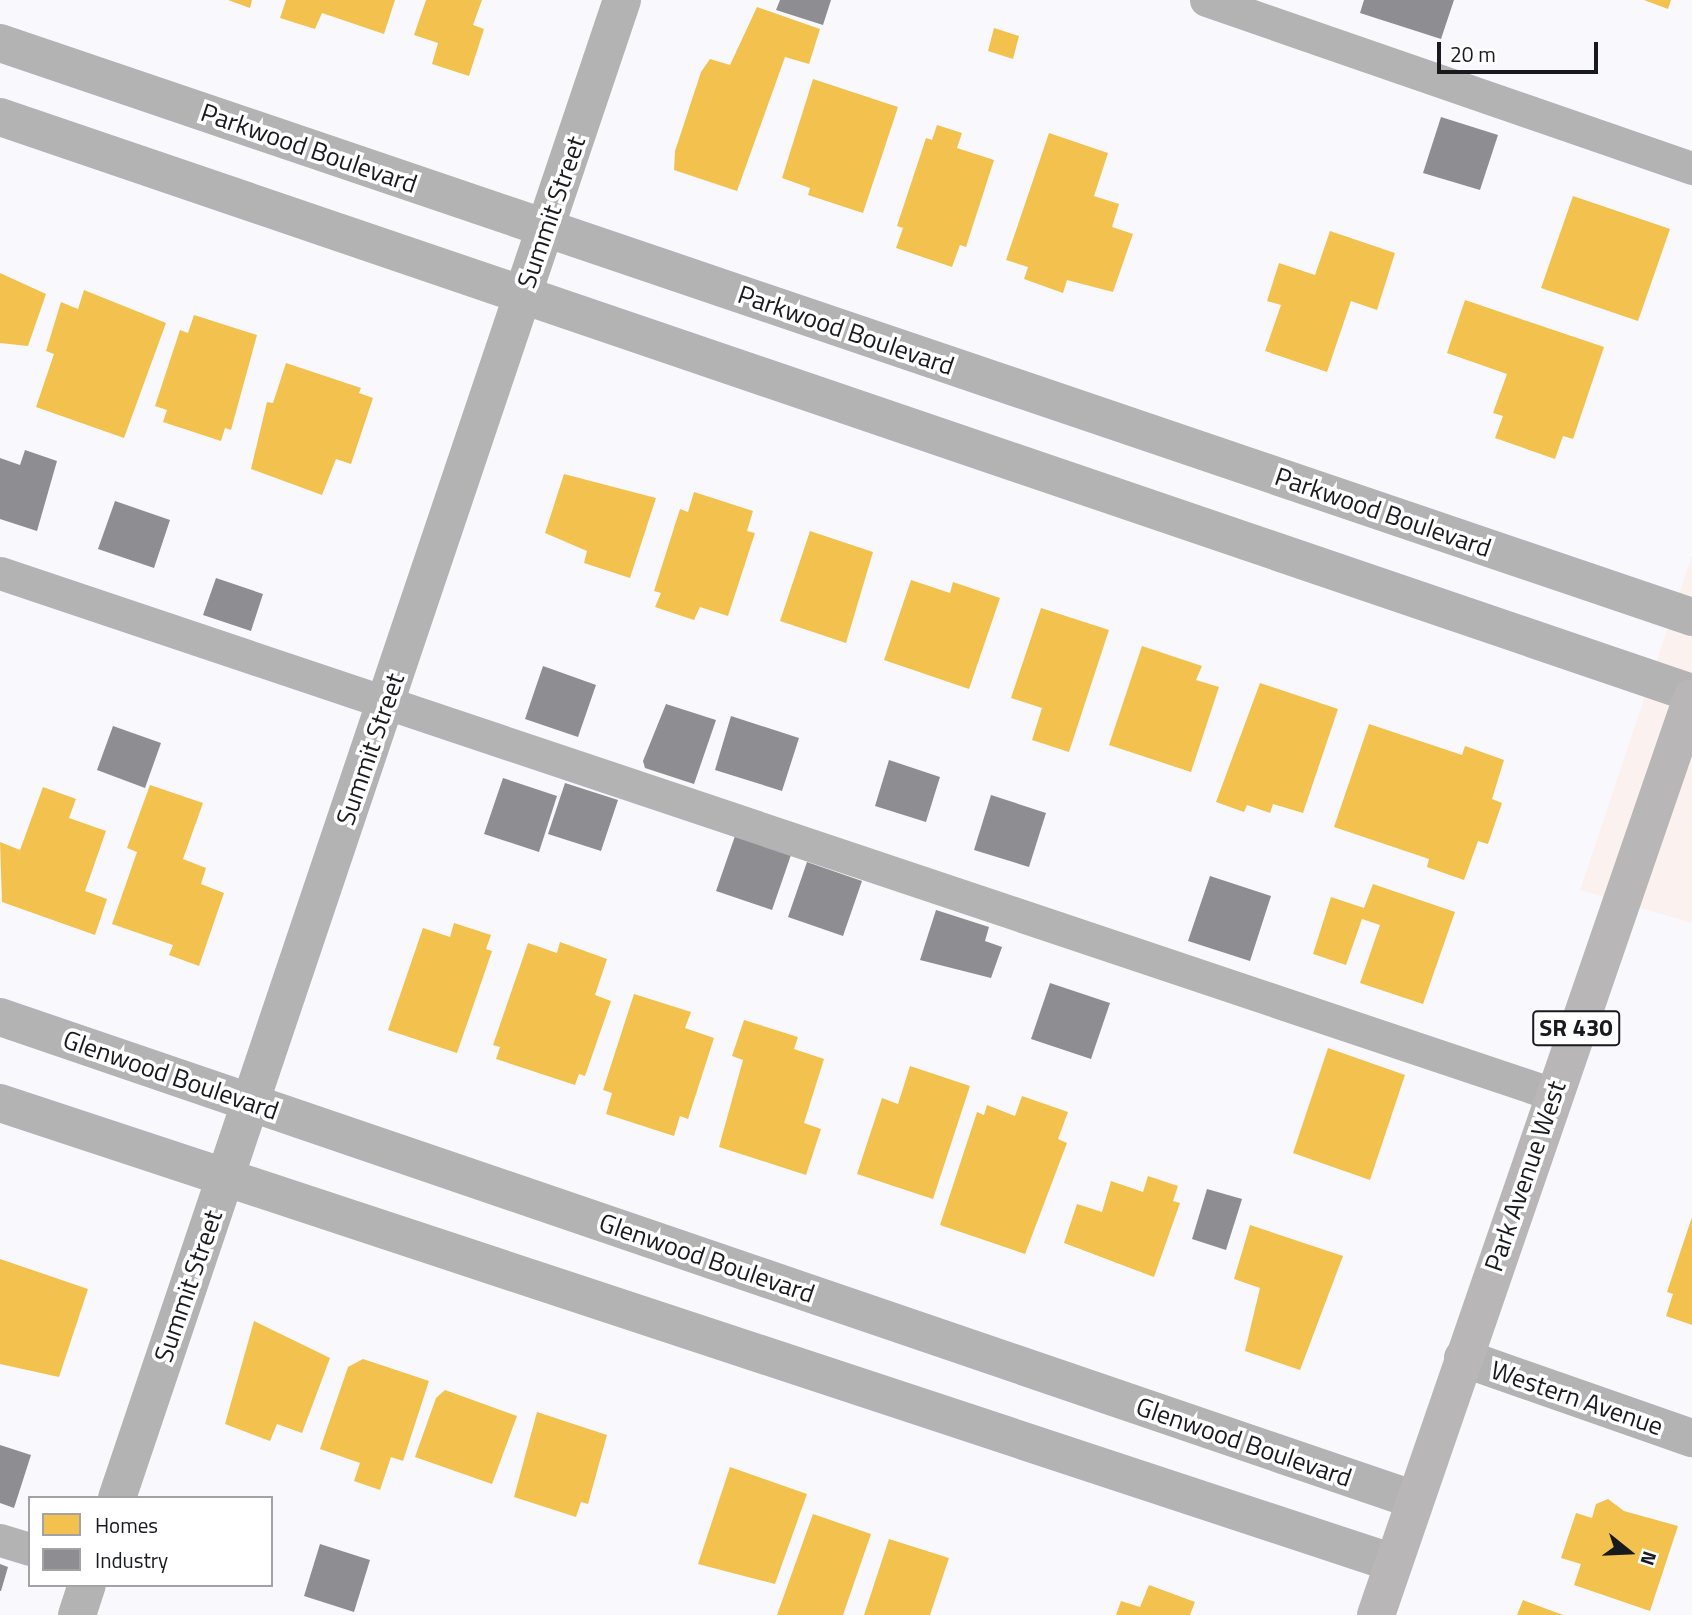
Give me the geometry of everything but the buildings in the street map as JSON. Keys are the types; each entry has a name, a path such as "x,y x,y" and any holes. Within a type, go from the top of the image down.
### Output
{"main road":[{"name":"Park Avenue West","path":"1376,1615 1462,1358 1692,698"}],"street":[{"name":"Summit Street","path":"118,1496 622,0"},
{"name":"Parkwood Boulevard","path":"0,43 1692,617"},
{"path":"0,117 1692,693"},
{"name":"Glenwood Boulevard","path":"0,1017 1415,1500"},
{"path":"0,1102 225,1179 1393,1563"},
{"name":"Western Avenue","path":"1462,1358 1692,1438"},
{"path":"77,1615 86,1587"}],"lane":[{"path":"1206,0 1692,168"},
{"path":"0,573 1553,1094"},
{"path":"0,1540 28,1548"}],"shaded area":[{"path":"1692,555 1692,923 1580,890"}]}
